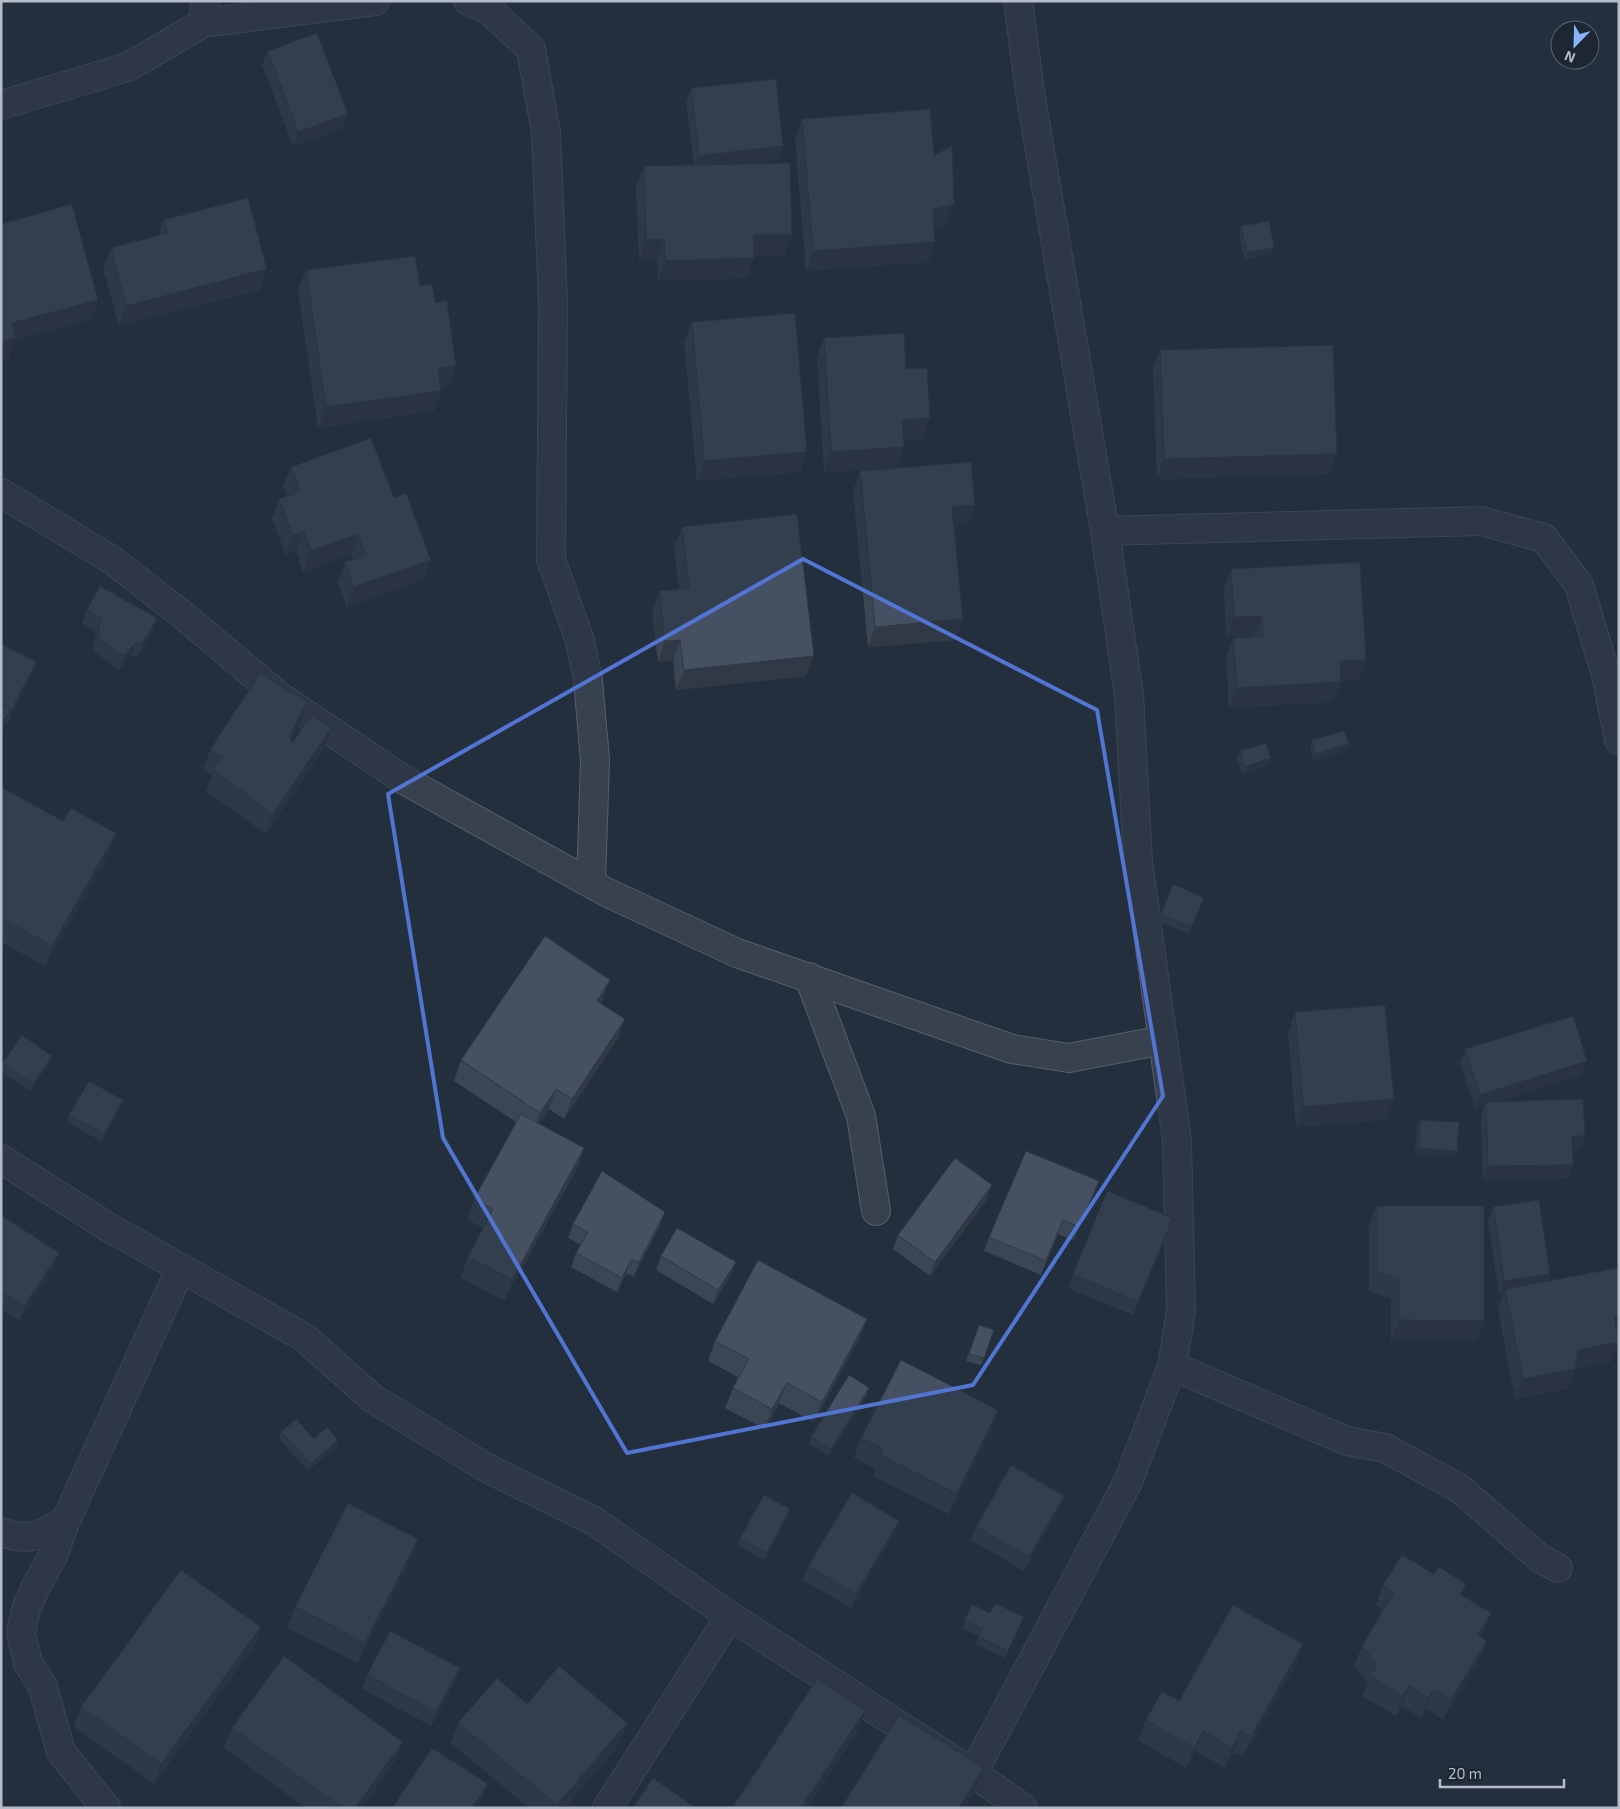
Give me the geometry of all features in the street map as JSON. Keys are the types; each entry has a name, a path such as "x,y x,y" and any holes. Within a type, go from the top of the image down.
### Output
{"street":[{"path":"1,105 128,67 204,12 375,1"},
{"path":"468,1 489,10 531,49 546,133 553,303 551,559 580,640 588,680 595,760 591,883"},
{"path":"973,1773 1128,1482 1172,1366 1181,1311 1178,1140 1138,862 1129,696 1105,531 1030,92 1018,1"},
{"path":"1,493 112,560 184,616 279,696 404,780 591,883 737,953 1012,1050 1070,1058 1163,1040"},
{"path":"1105,531 1481,521 1544,538 1579,585 1606,675 1619,740"},
{"path":"809,977 861,1116 876,1210"},
{"path":"1,1159 180,1270 305,1338 372,1398 485,1467 594,1521 730,1616 973,1773 1023,1808"},
{"path":"106,1808 61,1752 43,1687 28,1663 21,1634 26,1609 52,1558 66,1520 180,1270"},
{"path":"1172,1366 1348,1440 1385,1448 1459,1488 1541,1559 1558,1568"},
{"path":"1,1532 21,1538 43,1534 66,1520"},
{"path":"607,1808 730,1616"}],"highlighted area":[{"path":"803,559 1097,710 1163,1096 973,1385 627,1453 443,1138 388,794"}],"building":[{"path":"317,33 348,114 298,132 268,51"},
{"path":"776,79 783,146 699,156 691,88"},
{"path":"930,109 934,156 952,145 954,204 933,210 935,242 813,251 802,119"},
{"path":"790,163 792,235 754,235 754,258 665,261 664,239 646,240 644,166"},
{"path":"248,198 267,269 126,306 111,248 167,233 163,220"},
{"path":"72,204 98,300 12,323 16,338 1,342 1,224"},
{"path":"1269,221 1274,247 1247,253 1241,226"},
{"path":"415,256 420,286 432,284 435,303 447,301 456,366 438,368 441,391 326,407 306,270"},
{"path":"795,313 807,452 704,461 692,322"},
{"path":"904,333 906,369 927,368 930,418 902,420 904,447 831,452 824,338"},
{"path":"1333,345 1337,454 1164,459 1160,350"},
{"path":"371,438 394,498 406,493 431,560 354,587 345,562 366,555 358,534 311,551 304,531 293,535 279,499 300,491 291,467"},
{"path":"971,462 975,505 952,507 963,619 875,627 860,471"},
{"path":"797,514 814,656 684,670 680,640 665,641 659,591 689,588 682,527"},
{"path":"1360,562 1366,660 1340,661 1341,682 1237,688 1233,638 1263,636 1262,616 1234,617 1231,569"},
{"path":"100,586 157,618 142,644 136,642 124,656 98,637 101,618 87,610"},
{"path":"1,644 36,662 12,709 1,703"},
{"path":"260,673 307,702 290,735 292,743 312,715 332,727 273,814 213,770 223,757 210,750"},
{"path":"1,703 11,709 1,724"},
{"path":"1344,731 1349,744 1316,754 1312,740"},
{"path":"1266,743 1271,758 1245,767 1240,751"},
{"path":"1,787 63,821 71,808 116,833 52,946 1,918"},
{"path":"1173,884 1204,898 1191,927 1161,914"},
{"path":"545,936 610,980 597,1001 625,1019 572,1099 556,1089 540,1113 461,1060"},
{"path":"1385,1005 1394,1099 1303,1107 1295,1012"},
{"path":"1573,1016 1587,1061 1480,1095 1465,1049"},
{"path":"22,1035 52,1056 33,1084 2,1064"},
{"path":"89,1081 123,1100 104,1134 69,1115"},
{"path":"1583,1099 1585,1136 1572,1136 1573,1165 1488,1166 1486,1102"},
{"path":"521,1114 584,1148 512,1280 468,1257 493,1209 474,1199"},
{"path":"1420,1120 1459,1122 1457,1151 1418,1148"},
{"path":"1026,1151 1099,1181 1079,1227 1063,1220 1046,1261 989,1237"},
{"path":"955,1158 992,1185 935,1262 898,1235"},
{"path":"602,1171 665,1212 639,1262 631,1260 622,1278 576,1253 588,1232 573,1224"},
{"path":"1107,1191 1173,1218 1138,1302 1073,1274"},
{"path":"1539,1200 1550,1274 1504,1281 1493,1207"},
{"path":"1376,1206 1484,1206 1484,1321 1399,1320 1399,1279 1376,1271"},
{"path":"1,1215 59,1253 24,1306 1,1291"},
{"path":"677,1228 736,1262 718,1290 661,1256"},
{"path":"758,1260 867,1319 822,1402 787,1383 772,1409 733,1388 749,1359 715,1341"},
{"path":"1617,1268 1619,1279 1619,1316 1614,1317 1619,1342 1578,1350 1575,1369 1523,1379 1505,1289"},
{"path":"979,1325 994,1330 984,1358 969,1354"},
{"path":"901,1360 998,1410 956,1494 880,1455 884,1449 861,1438"},
{"path":"849,1375 869,1388 831,1449 811,1437"},
{"path":"296,1419 314,1439 327,1427 338,1440 311,1464 281,1432"},
{"path":"1011,1465 1064,1496 1029,1557 976,1527"},
{"path":"852,1493 899,1521 856,1594 808,1566"},
{"path":"764,1495 790,1509 767,1553 740,1538"},
{"path":"348,1503 418,1539 365,1643 295,1607"},
{"path":"1402,1555 1434,1574 1439,1567 1466,1584 1460,1594 1491,1613 1478,1635 1487,1641 1451,1699 1434,1689 1428,1698 1409,1686 1403,1696 1370,1676 1377,1664 1362,1646 1394,1592 1383,1585"},
{"path":"181,1570 261,1627 161,1764 81,1707"},
{"path":"995,1603 1024,1617 1008,1651 978,1637 982,1629 965,1621 972,1604 990,1613"},
{"path":"1233,1605 1303,1644 1251,1736 1241,1731 1232,1748 1203,1731 1194,1748 1146,1720 1162,1691 1179,1701"},
{"path":"390,1631 460,1668 436,1712 367,1675"},
{"path":"284,1656 403,1742 355,1808 342,1808 232,1728"},
{"path":"559,1666 627,1723 557,1805 458,1723 497,1678 527,1704"},
{"path":"817,1679 865,1711 803,1805 807,1808 732,1808"},
{"path":"899,1715 984,1768 959,1808 841,1808"},
{"path":"432,1748 488,1784 472,1808 392,1808"},
{"path":"653,1778 696,1808 633,1808"}]}
